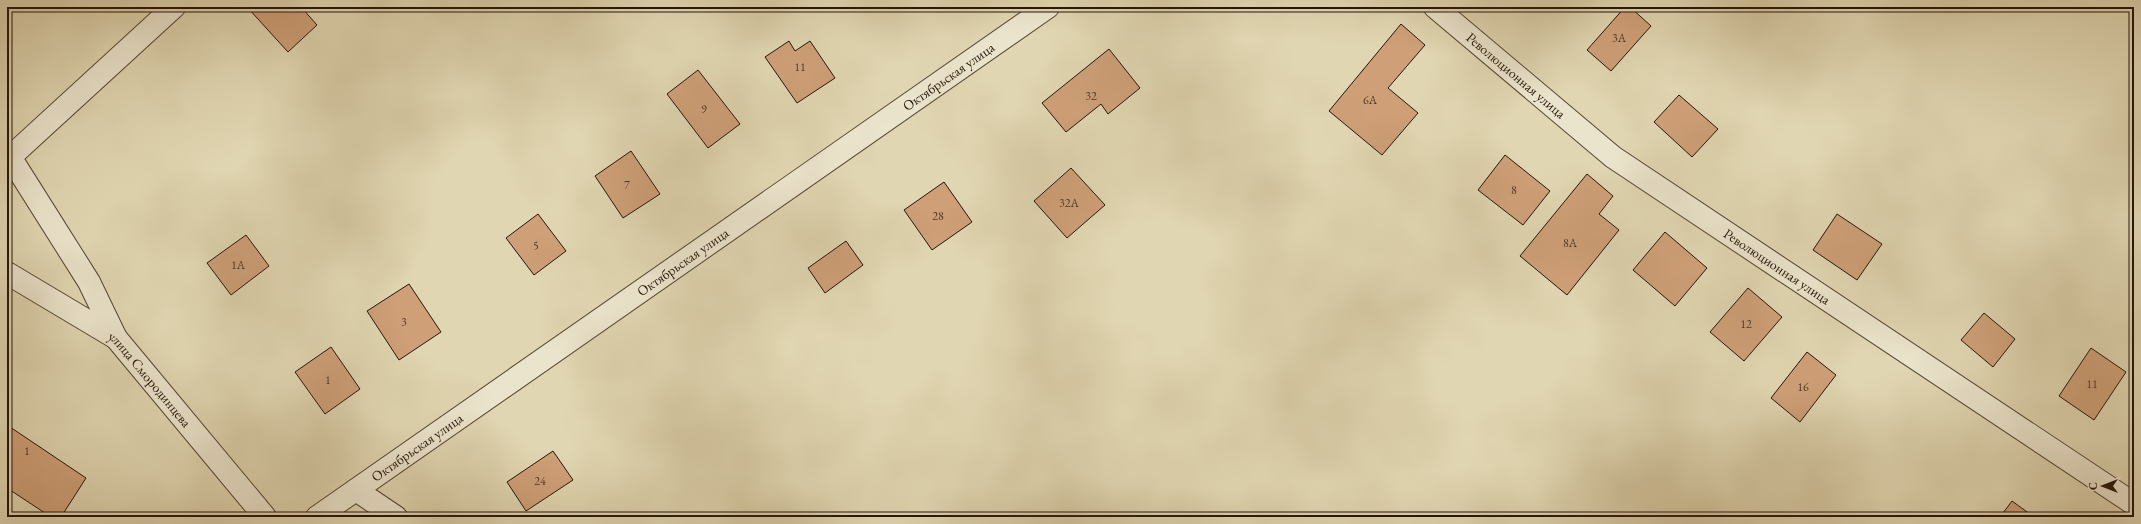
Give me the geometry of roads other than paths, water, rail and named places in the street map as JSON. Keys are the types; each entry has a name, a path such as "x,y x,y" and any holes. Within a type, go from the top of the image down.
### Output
{"street":[{"path":"116,338 89,282 8,156 174,7"},
{"name":"Октябрьская улица","path":"317,517 1048,7"},
{"name":"Революционная улица","path":"1435,7 1613,158 2134,504"},
{"name":"улица Смородинцева","path":"7,273 116,338 265,517"},
{"path":"356,490 396,517"}]}
